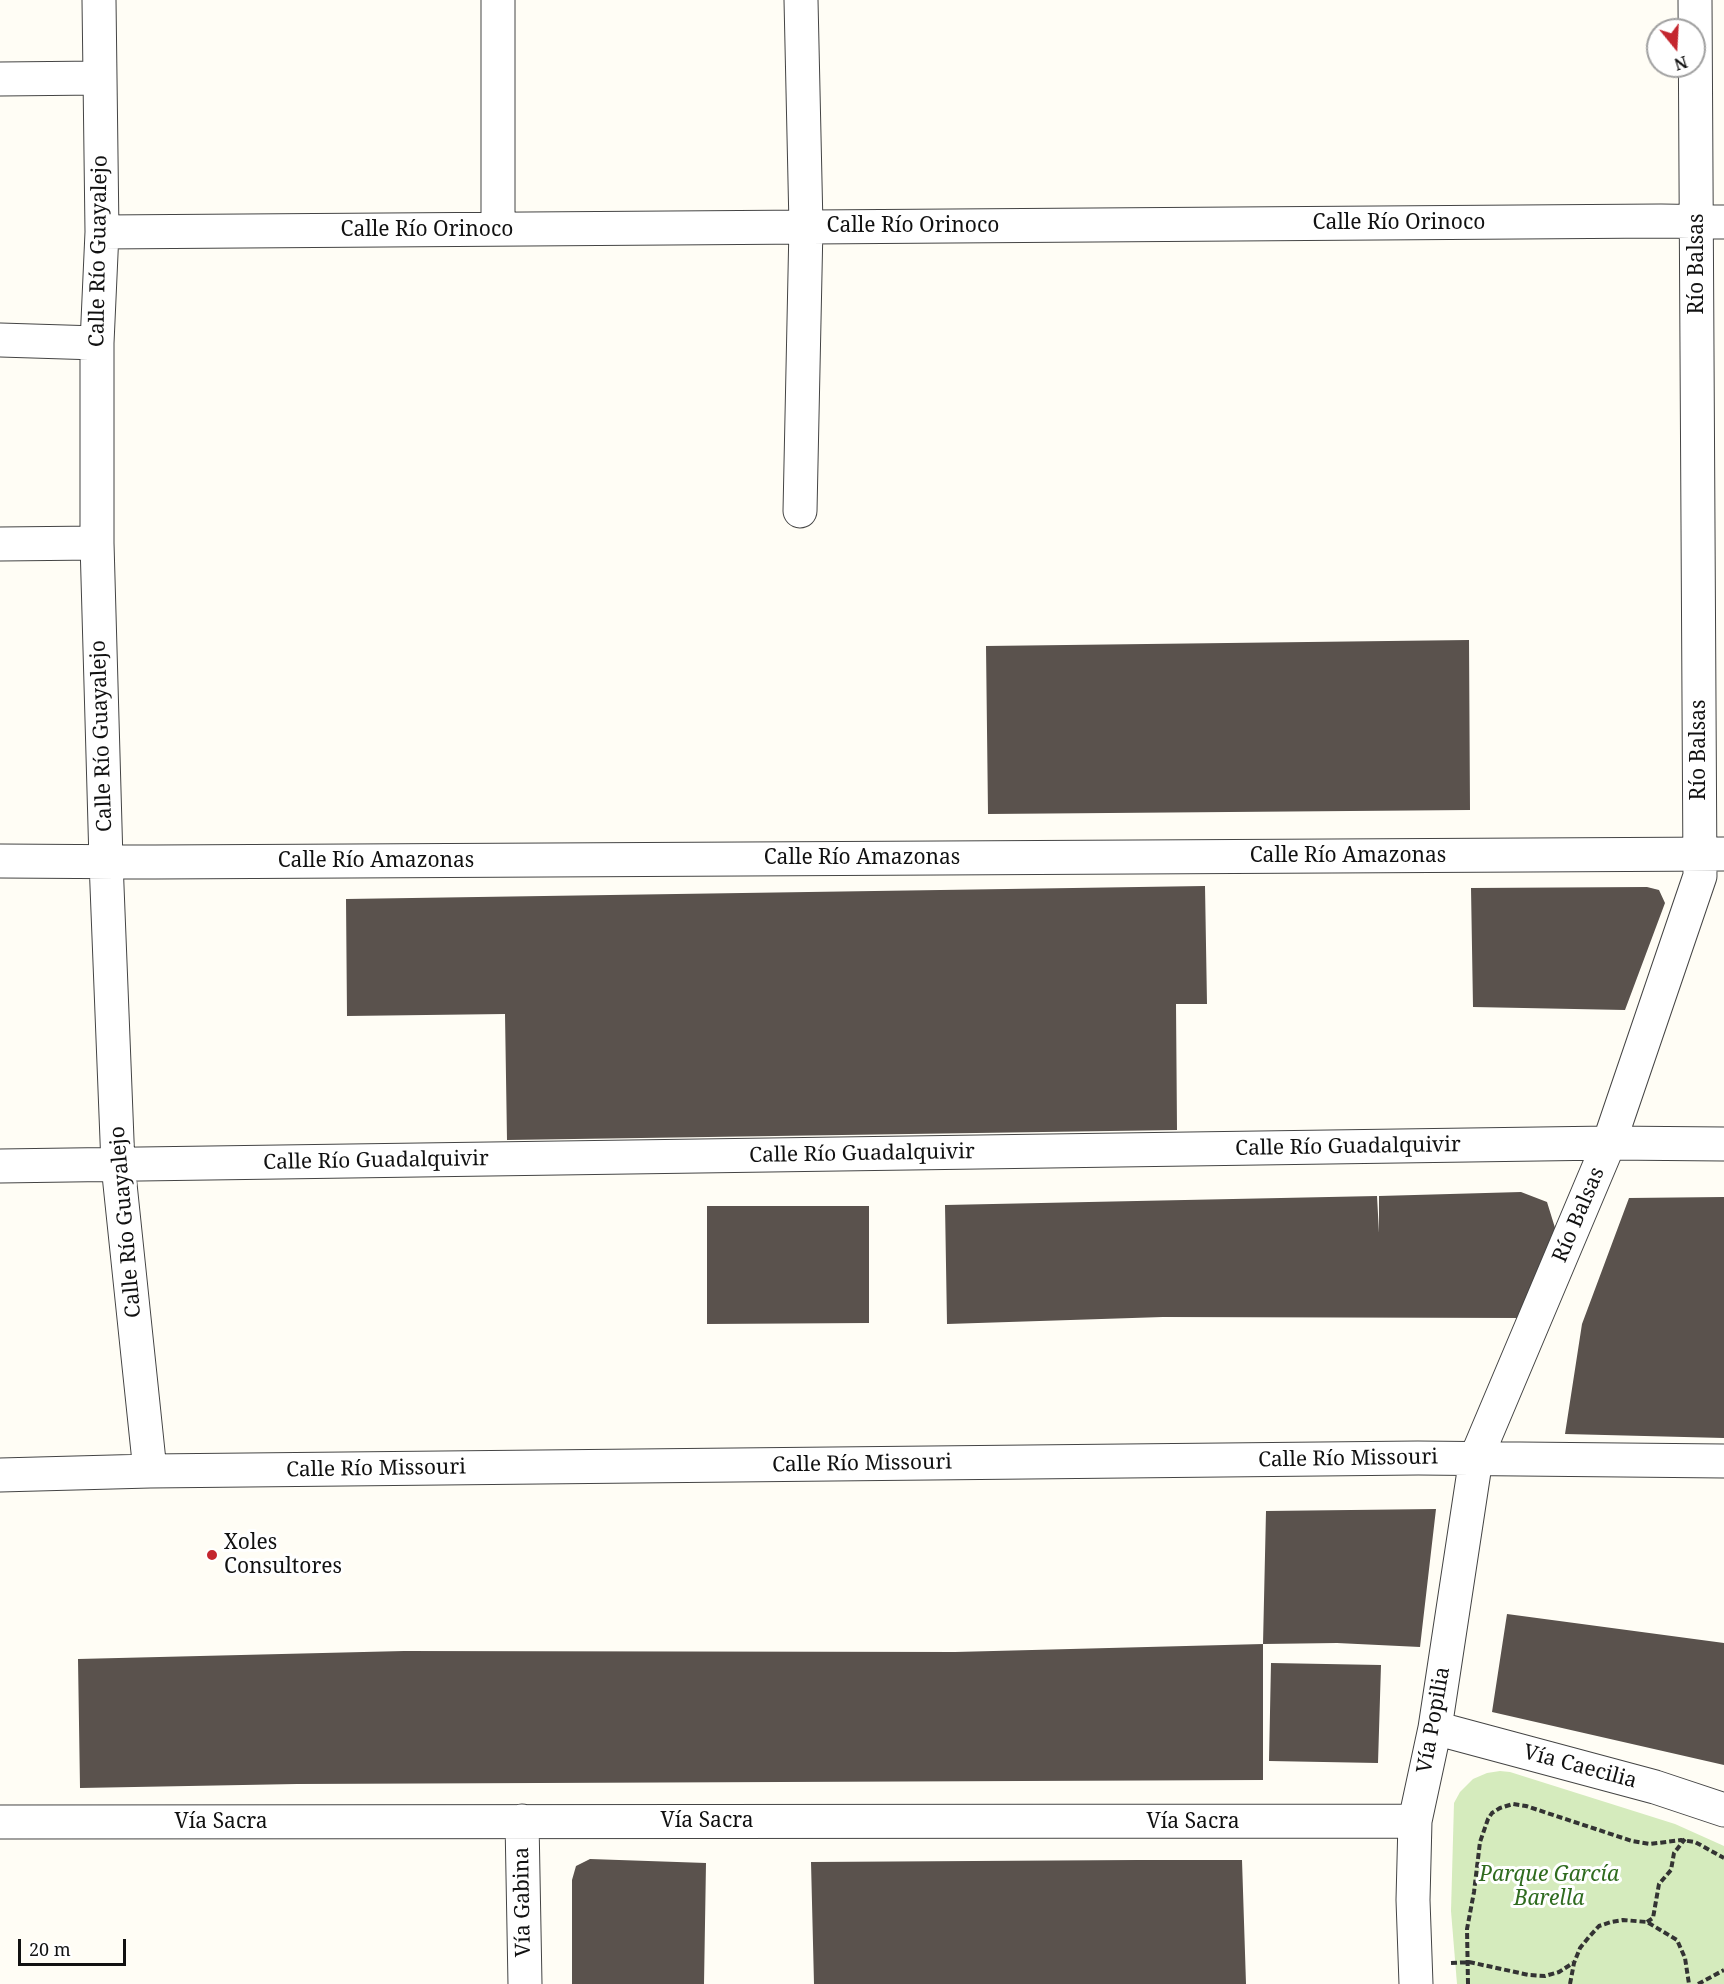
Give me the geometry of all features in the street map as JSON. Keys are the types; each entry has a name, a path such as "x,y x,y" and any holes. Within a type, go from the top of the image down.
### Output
{"street":[{"name":"Calle Río Guayalejo","path":"99,0 102,232 97,343 97,543 106,861 118,1165 150,1471"},
{"path":"498,0 498,229"},
{"path":"800,511 806,226 801,0"},
{"name":"Río Balsas","path":"1476,1458 1609,1143 1700,876 1712,854 1710,221 1695,0"},
{"path":"0,79 100,78"},
{"name":"Calle Río Orinoco","path":"102,232 1710,221"},
{"path":"0,340 97,343"},
{"path":"0,544 97,543"},
{"name":"Calle Río Amazonas","path":"0,861 1712,854"},
{"name":"Calle Río Guadalquivir","path":"0,1166 1609,1143 1724,1144"},
{"name":"Calle Río Missouri","path":"0,1475 150,1471 1476,1458 1724,1461"},
{"name":"Vía Popilia","path":"1415,1976 1413,1900 1415,1821 1435,1728 1476,1458"},
{"name":"Vía Caecilia","path":"1435,1728 1655,1787 1709,1805"},
{"name":"Vía Gabina","path":"522,1821 525,1984"},
{"name":"Vía Sacra","path":"0,1822 1415,1821"}],"path":[{"path":"1468,1984 1467,1929 1480,1842 1488,1819 1500,1808 1513,1804 1526,1806 1632,1841 1650,1844 1685,1840 1695,1842 1724,1858"},
{"path":"1647,1922 1653,1918 1659,1884 1671,1870 1674,1853 1709,1805"},
{"path":"1570,1984 1580,1948 1599,1926 1623,1920 1647,1922 1677,1940 1685,1958 1689,1984"},
{"path":"1415,1976 1469,1962 1528,1975 1545,1976 1559,1972 1574,1963"},
{"path":"1698,1984 1724,1970"}],"green space":[{"name":"Parque García Barella","path":"1500,1771 1510,1772 1675,1824 1724,1846 1724,1984 1457,1984 1451,1911 1454,1803 1460,1792 1473,1779"}],"building":[{"path":"1469,640 1470,810 988,814 986,646"},
{"path":"1205,886 1207,1004 1176,1004 1177,1130 507,1140 505,1014 347,1016 346,899"},
{"path":"1647,887 1659,890 1665,903 1625,1010 1473,1007 1471,888"},
{"path":"1521,1192 1547,1202 1556,1231 1521,1318 1163,1317 947,1324 945,1205 1377,1196 1379,1233 1379,1196"},
{"path":"1724,1197 1724,1438 1565,1434 1582,1324 1629,1198"},
{"path":"707,1206 869,1206 869,1323 707,1324"},
{"path":"1436,1509 1420,1647 1337,1643 1263,1644 1266,1511"},
{"path":"1507,1614 1724,1643 1724,1765 1492,1712"},
{"path":"1263,1644 1263,1780 297,1784 80,1788 78,1659 404,1651 955,1652"},
{"path":"1271,1663 1381,1665 1378,1763 1269,1761"},
{"path":"590,1859 706,1863 704,1984 572,1984 572,1880 576,1866"},
{"path":"1242,1860 1246,1984 814,1984 811,1862"}],"place":[{"name":"Xoles Consultores","path":"212,1555"}]}
